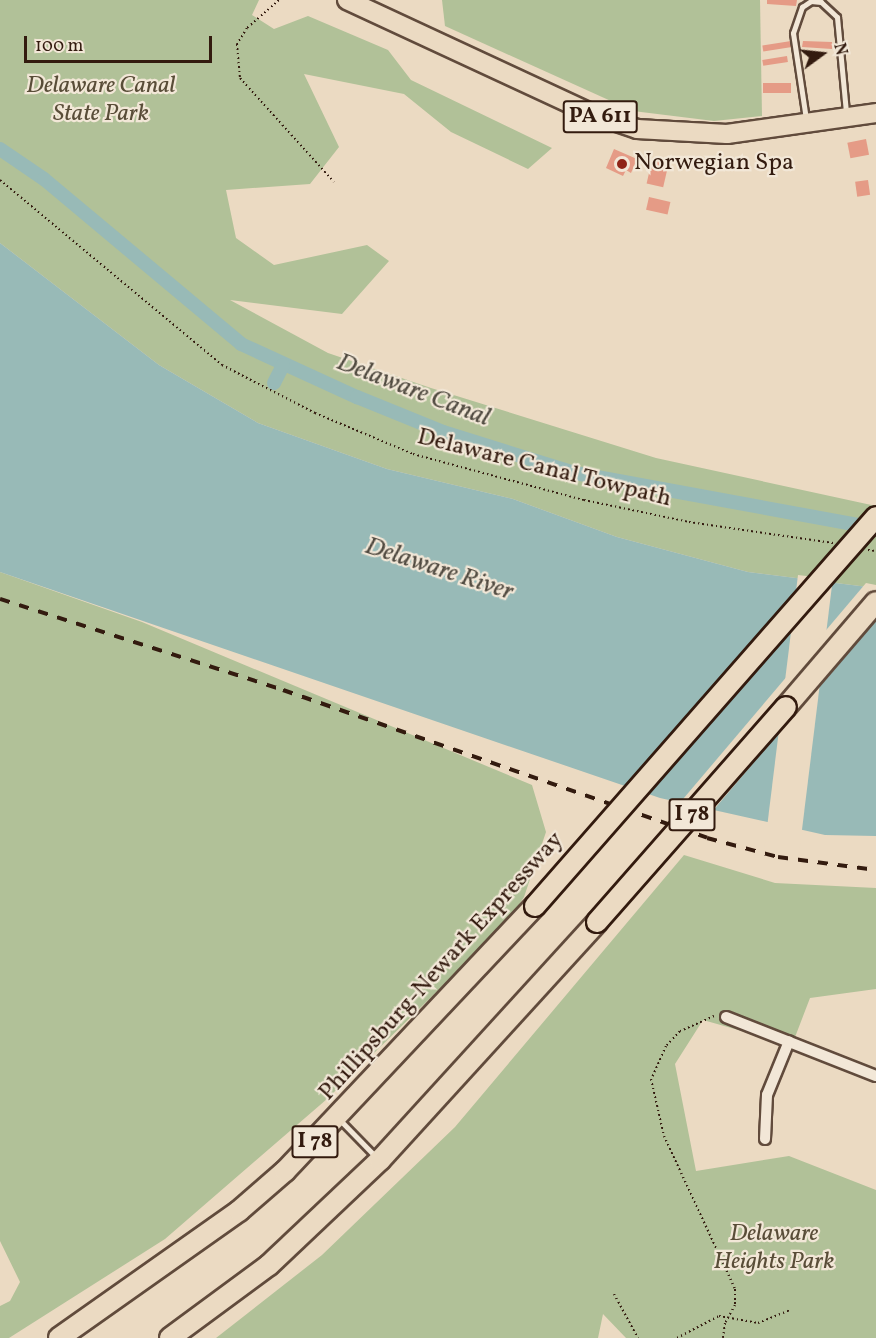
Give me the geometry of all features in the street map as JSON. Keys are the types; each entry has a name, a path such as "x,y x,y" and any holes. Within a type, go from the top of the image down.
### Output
{"highway":[{"name":"PA 611","path":"347,0 627,126 708,135 807,124 876,113"},
{"name":"Phillipsburg-Newark Expressway","path":"59,1338 239,1211 338,1119 535,906 876,517"},
{"name":"I 78","path":"170,1338 269,1265 380,1160 597,922 876,603"}],"street":[{"path":"726,1017 876,1077"},
{"path":"765,1139 768,1095 789,1041"}],"lane":[{"path":"807,124 794,33 802,7 811,1 821,2 837,17 846,118"},
{"path":"338,1119 380,1160"}],"path":[{"path":"279,0 247,28 237,44 240,78 334,182"},
{"name":"Delaware Canal Towpath","path":"0,180 222,364 315,413 413,454 584,500 689,522 843,545"},
{"path":"865,549 876,551"},
{"path":"723,1338 729,1316 735,1305 735,1289 664,1136 651,1079 666,1046 680,1031 710,1016 726,1017"},
{"path":"614,1294 638,1338"},
{"path":"676,1338 719,1316 758,1323 790,1310"}],"green space":[{"name":"Delaware Canal State Park","path":"0,0 259,0 252,15 274,29 308,16 388,50 411,80 552,148 528,169 451,132 404,94 304,74 339,147 310,184 226,190 236,238 274,265 367,245 389,261 342,314 230,300 328,353 431,388 656,458 876,506 876,588 748,572 617,537 513,499 387,469 258,423 159,365 0,243"},
{"path":"442,0 760,0 762,116 714,121 633,111 445,26"},
{"path":"0,572 142,622 532,785 546,832 524,897 507,923 327,1099 165,1239 9,1338 0,1338 0,1306 10,1301 20,1282 0,1241"},
{"name":"Delaware Heights Park","path":"684,855 775,883 876,888 876,989 810,998 792,1045 703,1020 675,1064 696,1171 789,1156 876,1190 876,1338 626,1338 603,1314 598,1338 216,1338 322,1255 455,1127"}],"water":[{"name":"Delaware River","path":"0,243 159,365 258,423 387,469 513,499 617,537 748,572 876,588 876,836 825,835 660,798 0,572"}],"pier":[{"path":"798,575 833,579 799,855 764,851"},
{"path":"866,583 876,585 876,618 711,813 678,805"}],"building":[{"path":"767,0 797,0 796,6 767,4"},
{"path":"791,41 792,47 763,51 762,46"},
{"path":"803,41 832,42 832,49 802,47"},
{"path":"787,56 788,62 763,66 762,60"},
{"path":"763,83 791,83 791,93 763,93"},
{"path":"866,139 869,155 850,158 847,143"},
{"name":"Norwegian Spa","path":"614,149 637,159 631,173 626,170 623,176 606,168"},
{"path":"652,160 669,164 663,187 647,183"},
{"path":"868,180 870,195 857,197 855,182"},
{"path":"649,197 670,202 668,215 646,210"}],"waterway":[{"name":"Delaware Canal","path":"0,149 44,179 241,344 357,397 443,432 575,473 874,528"},
{"path":"274,383 283,365"}],"railway":[{"path":"0,599 283,690 707,838 778,857 876,870"}],"place":[{"name":"Norwegian Spa","path":"622,164"}]}
